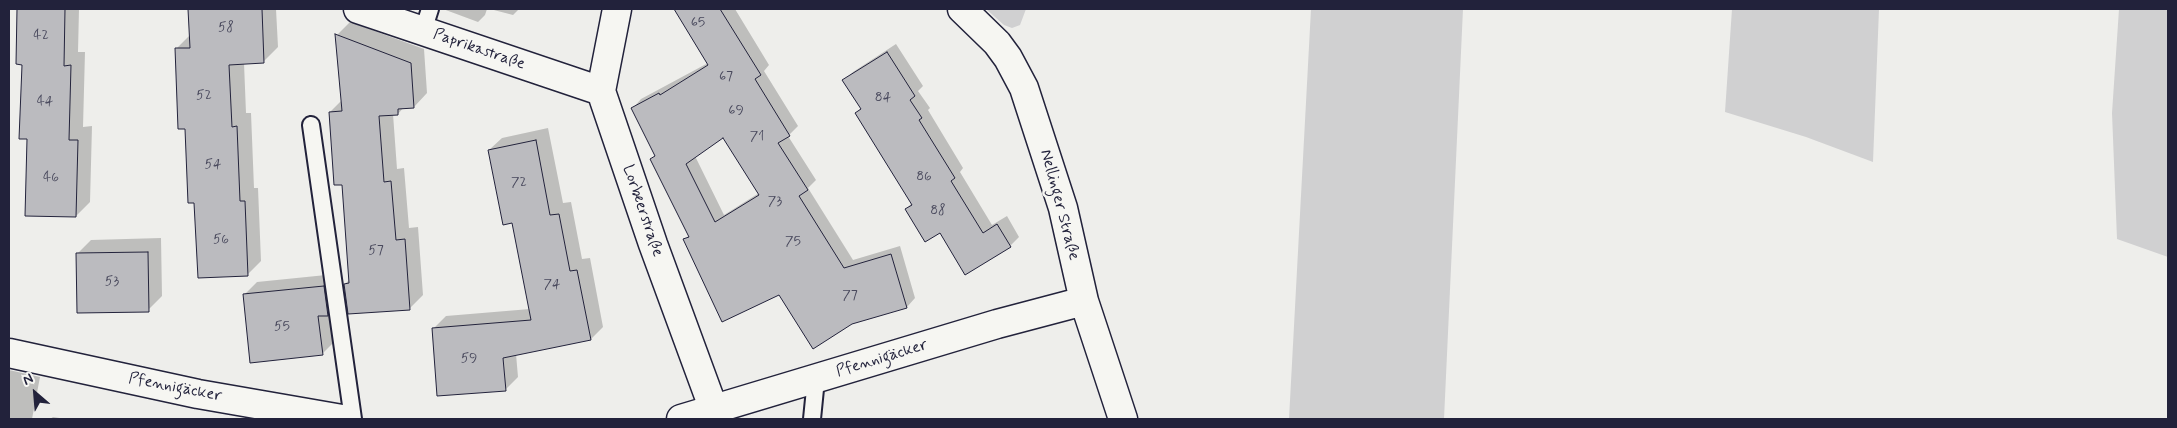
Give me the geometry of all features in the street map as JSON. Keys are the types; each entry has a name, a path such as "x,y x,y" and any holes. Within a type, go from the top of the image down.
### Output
{"street":[{"name":"Paprikastraße","path":"358,9 427,20 600,91"},
{"path":"600,91 617,9"},
{"name":"Nellinger Straße","path":"962,9 997,43 1008,58 1024,88 1063,208 1084,301 1124,419"},
{"name":"Lorbeerstraße","path":"600,91 653,244 714,410"},
{"name":"Pfennigäcker","path":"681,419 997,324 1084,301"},
{"name":"Pfennigäcker","path":"9,354 198,394 342,419"}],"lane":[{"path":"310,125 353,419"},
{"path":"812,419 816,379"}],"shaded area":[{"path":"986,9 1026,9 1020,25 1012,28 1004,25"},
{"path":"1311,9 1463,9 1444,419 1289,419"},
{"path":"1732,9 1879,9 1873,162 1806,137 1725,112"},
{"path":"2119,9 2168,9 2168,257 2117,239 2112,113"}],"building":[{"path":"17,9 65,9 64,66 71,65 69,140 78,140 76,217 25,216 27,139 19,139 22,65 16,64"},
{"path":"188,9 262,9 264,63 229,65 232,127 237,126 240,201 245,201 248,276 198,278 194,203 188,203 185,129 178,129 175,48 190,48"},
{"path":"674,9 720,9 761,75 755,79 790,136 778,143 808,190 799,196 844,268 891,254 907,308 852,324 813,349 779,295 722,322 683,239 689,237 650,159 655,156 631,108 659,93 660,95 708,65","holes":["723,138 759,195 715,222 686,164"]},
{"path":"335,34 411,63 414,108 398,109 398,115 379,116 384,182 391,181 396,240 405,239 410,310 348,314 344,284 349,283 342,185 334,185 329,112 342,111"},
{"path":"887,52 915,96 910,100 922,118 919,120 955,178 951,181 983,233 997,224 1011,247 965,275 940,233 925,242 905,209 912,205 855,113 861,109 842,80"},
{"path":"536,140 550,215 559,214 570,271 577,270 591,340 503,358 506,391 437,396 432,328 531,320 512,223 503,225 488,150"},
{"path":"148,252 149,312 77,313 76,253"},
{"path":"324,286 328,316 318,316 323,355 250,363 243,294"}]}
